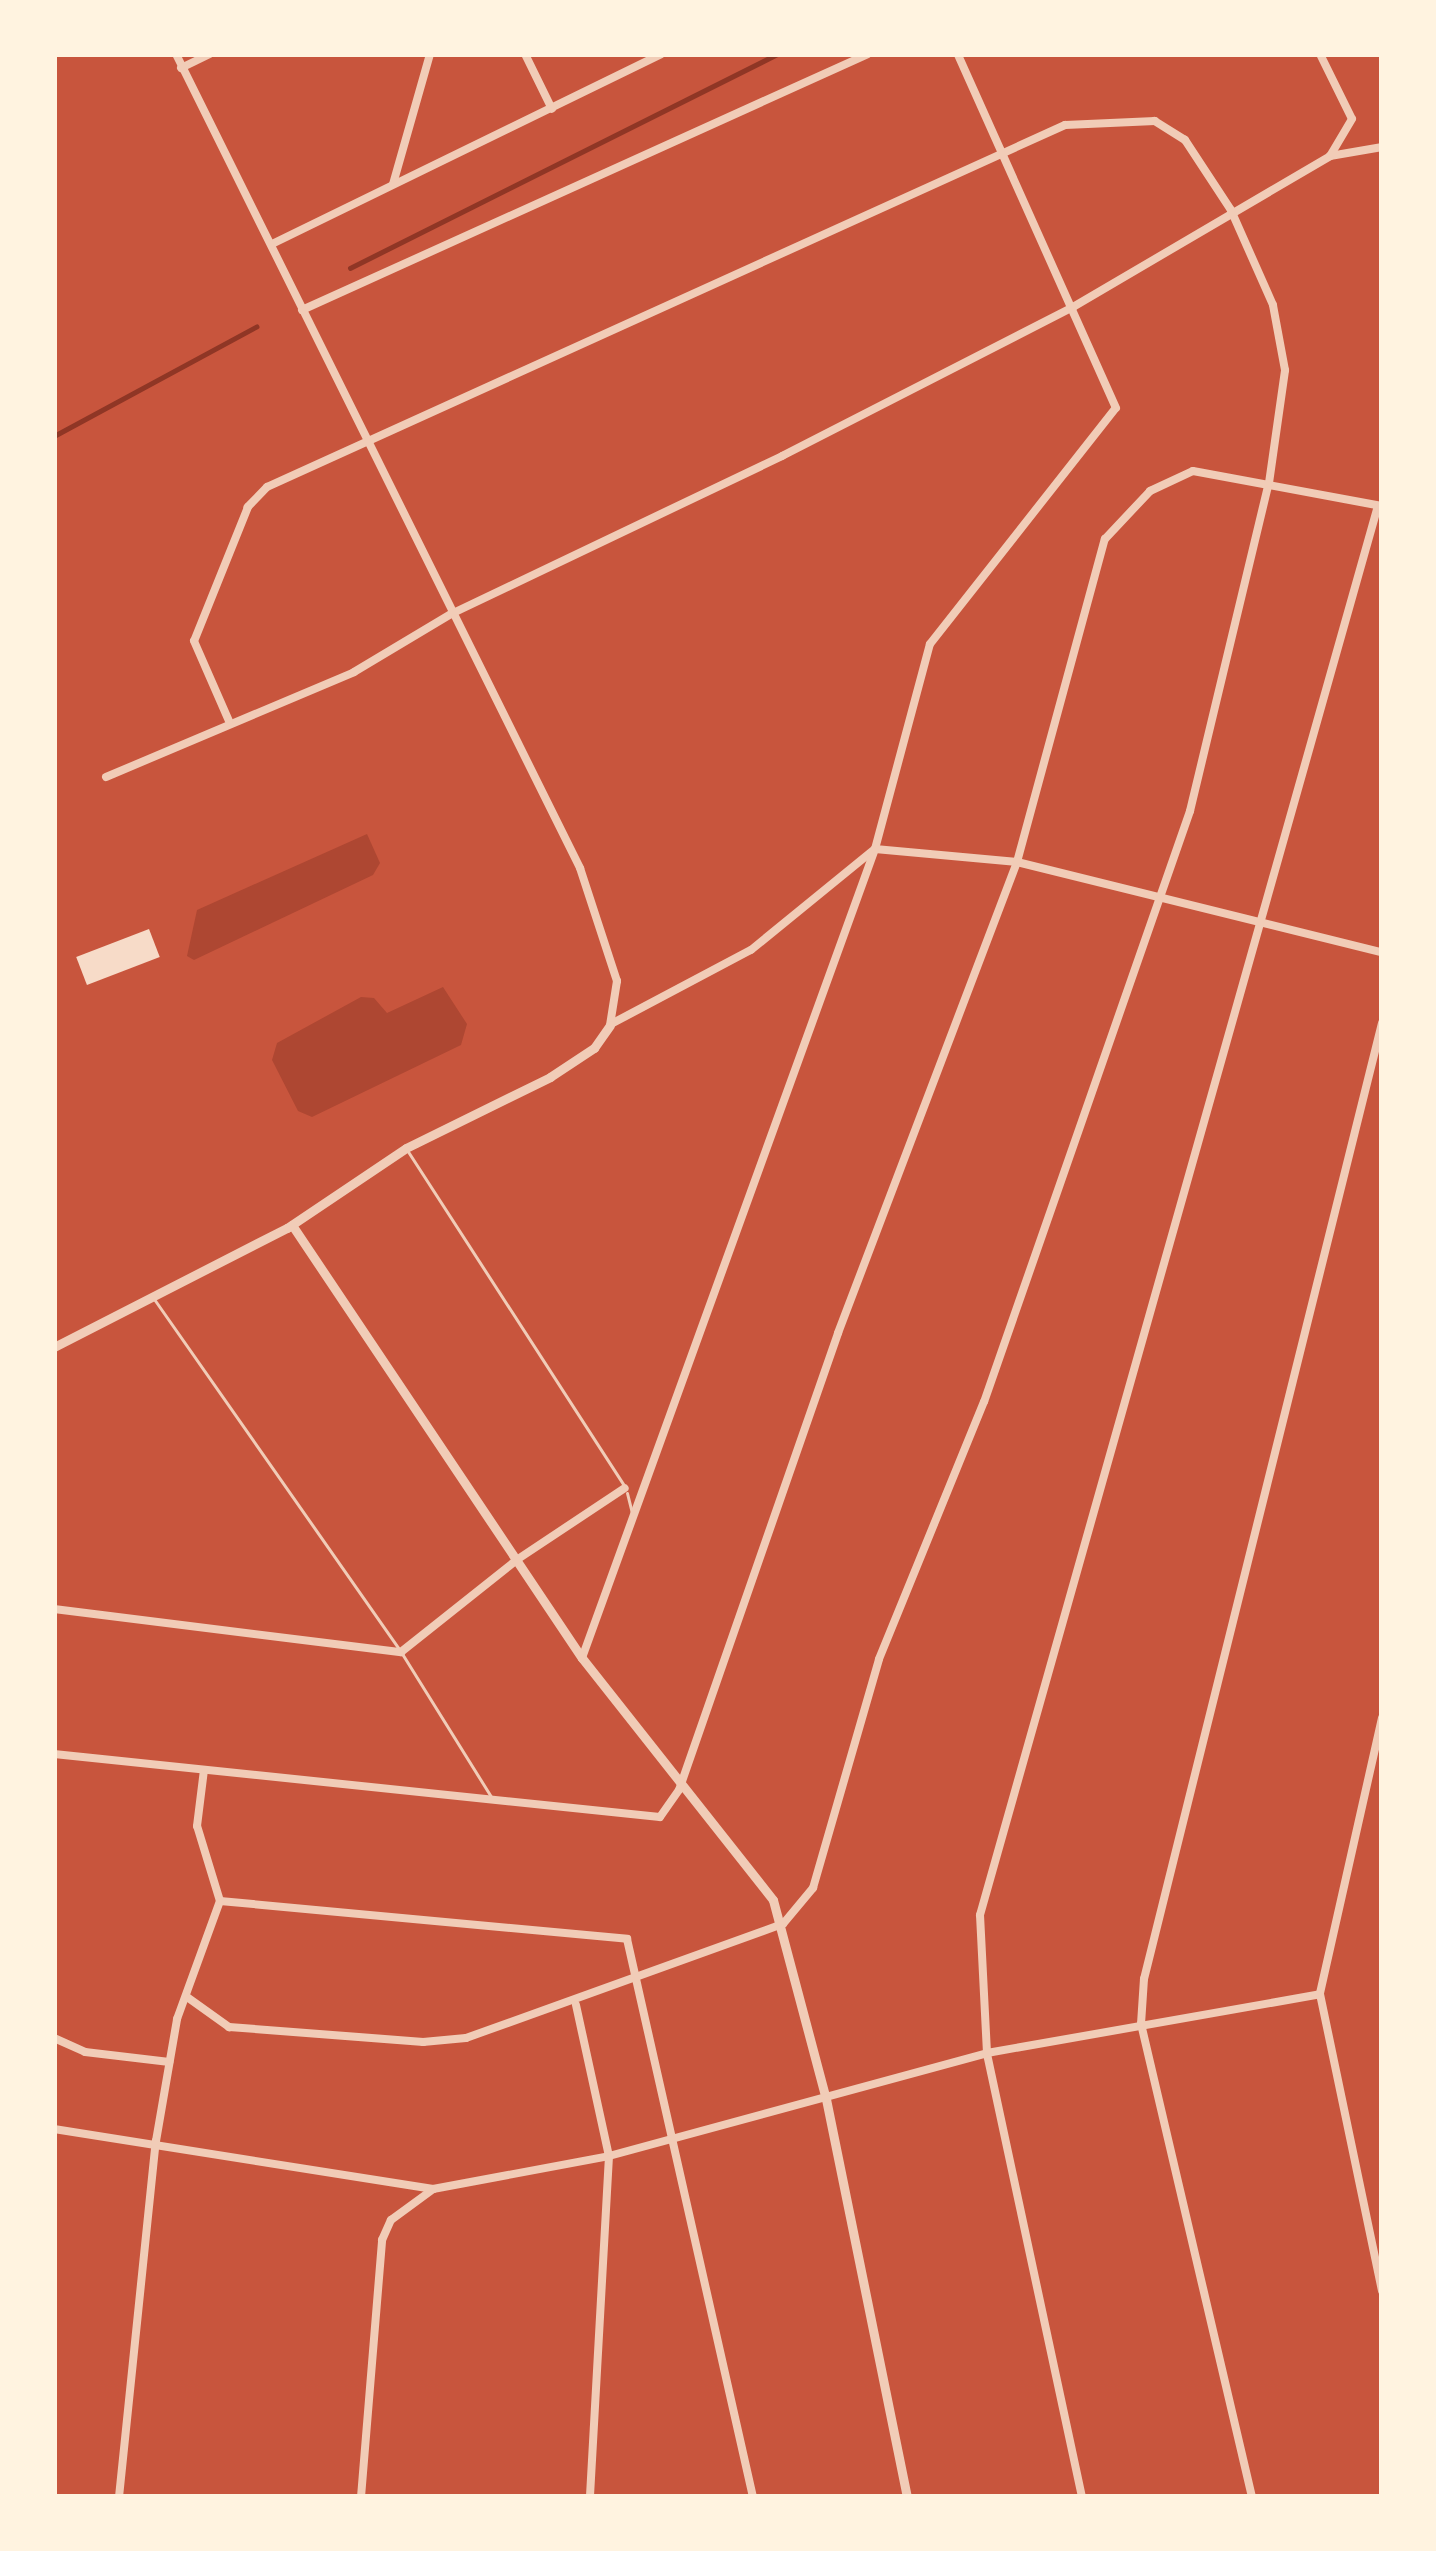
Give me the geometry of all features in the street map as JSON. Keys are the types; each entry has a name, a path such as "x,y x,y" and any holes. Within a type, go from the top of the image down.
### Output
{"street":[{"path":"54,1347 292,1225 406,1148 550,1077 594,1048 610,1025 616,981 580,868 176,54"},
{"path":"182,68 211,54"},
{"path":"393,186 430,54"},
{"path":"525,54 552,109"},
{"path":"272,244 661,54"},
{"path":"302,310 868,54"},
{"path":"582,1658 875,849 930,644 1116,408 958,54"},
{"path":"1320,54 1352,119 1330,156"},
{"path":"188,1997 229,2027 423,2042 466,2038 576,2005 783,1924 813,1888 879,1659 984,1402 1190,811 1269,483 1282,337 1231,210 1185,140 1155,121 1092,118 1003,152 368,445 267,487 248,507 194,641 229,721"},
{"path":"106,777 229,721 354,672 451,614 1073,307 1330,156 1382,147"},
{"path":"54,1754 660,1817 679,1790 838,1333 1017,862 1112,526 1179,474 1269,483 1380,506 980,1915 987,2053 1082,2497"},
{"path":"610,1025 751,950 875,849 1017,862 1159,902 1382,952"},
{"path":"1252,2497 1141,2024 1150,1957 1382,1023"},
{"path":"292,1225 582,1658 679,1790 773,1900 826,2099 907,2497"},
{"path":"54,1609 401,1652 518,1558 625,1488"},
{"path":"1382,1718 1319,1994 1382,2291"},
{"path":"118,2497 156,2141 169,2062 220,1901 197,1826 204,1770"},
{"path":"220,1901 619,1933 641,1980 753,2497"},
{"path":"54,2128 433,2189 609,2156 987,2053 1319,1994"},
{"path":"576,2005 609,2156 590,2497"},
{"path":"54,2038 85,2052 169,2062"},
{"path":"361,2497 382,2240 391,2220 433,2189"}],"lane":[{"path":"406,1148 625,1488 634,1518"},
{"path":"153,1298 401,1652 494,1802"}],"shaded area":[{"path":"367,834 380,863 373,875 194,960 187,956 197,910"},
{"path":"443,987 467,1024 461,1045 312,1117 298,1111 272,1060 277,1043 361,997 374,998 387,1013"}],"building":[{"path":"149,929 160,957 87,985 76,957"}],"waterway":[{"path":"350,268 778,54"},
{"path":"54,436 256,327"}]}
